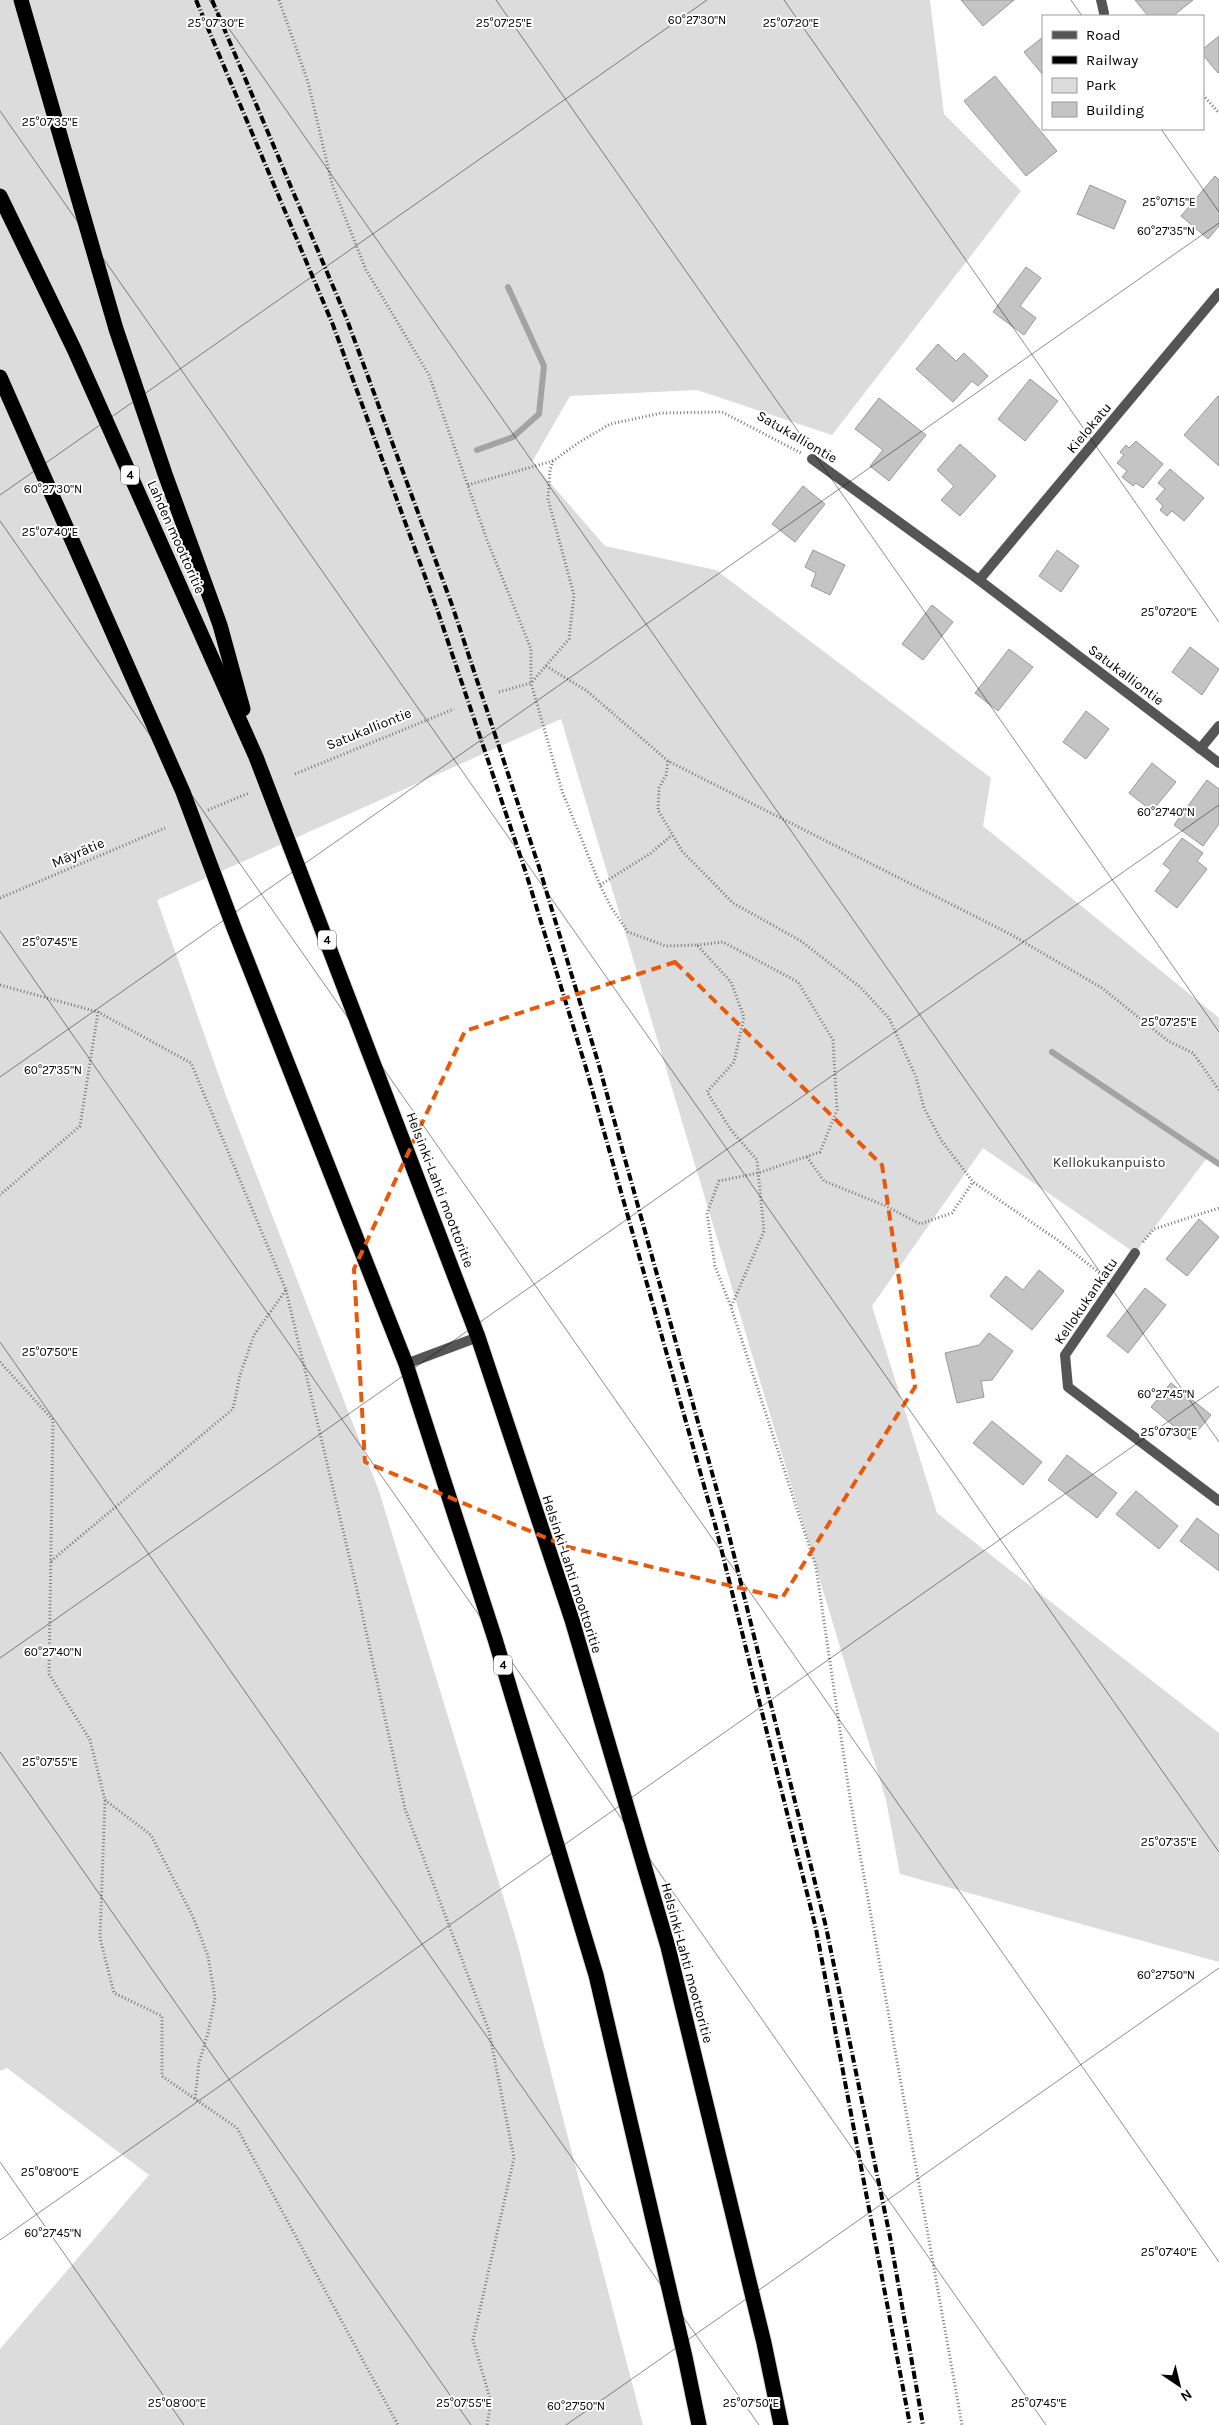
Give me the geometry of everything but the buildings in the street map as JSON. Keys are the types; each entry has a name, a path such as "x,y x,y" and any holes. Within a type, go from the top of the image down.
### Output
{"highway":[{"path":"21,0 116,329 165,474 220,625 256,756"},
{"name":"Lahden moottoritie","path":"0,196 74,349 256,756"},
{"name":"4","path":"0,377 182,792 406,1364 495,1639 596,1975 685,2357 699,2425"},
{"path":"0,392 35,454"},
{"name":"Helsinki-Lahti moottoritie","path":"256,756 478,1336 572,1620 668,1947 764,2343 781,2425"}],"street":[{"path":"1101,0 1104,13"},
{"name":"Kielokatu","path":"979,580 1219,293"},
{"name":"Satukalliontie","path":"812,459 979,580 1219,763"},
{"path":"1200,749 1219,726"},
{"name":"Kellokukankatu","path":"1135,1253 1065,1355 1068,1387 1219,1501"},
{"path":"406,1364 478,1336"}],"path":[{"path":"279,0 308,82 332,184 366,270 430,375 487,540 531,649 532,683 562,791 600,885 611,907 628,932 666,946 723,942 798,982 833,1040 837,1110 820,1152 758,1172 719,1182 707,1212 715,1266 731,1307 816,1567 850,1798 962,2425"},
{"path":"1204,96 1219,113"},
{"name":"Satukalliontie","path":"554,461 578,443 610,424 662,413 722,412 768,434 812,459"},
{"path":"468,485 554,461"},
{"path":"499,692 532,683 569,639 574,595 548,499 550,470 554,461"},
{"path":"546,666 587,691 668,761 1010,934 1102,988 1168,1041 1193,1053 1219,1090"},
{"name":"Satukalliontie","path":"295,774 454,708"},
{"path":"668,761 666,774 659,788 658,810 682,851 733,903 801,941 860,987 890,1018 916,1077 924,1108 941,1140 973,1182 1059,1241 1114,1284"},
{"path":"208,810 249,793"},
{"name":"Mäyrätie","path":"0,898 165,828"},
{"path":"600,885 651,853 672,835"},
{"path":"697,945 731,982 744,1017 734,1062 707,1092 732,1130 757,1160 764,1232 731,1307"},
{"path":"0,985 98,1012 191,1063 286,1290 355,1581 405,1809 489,2031 514,2158 472,2340 491,2402 488,2425"},
{"path":"0,1195 80,1126 98,1012"},
{"path":"807,1157 824,1181 886,1206 920,1224 952,1213 973,1182"},
{"path":"1135,1253 1154,1229 1219,1208"},
{"path":"51,1562 233,1409 240,1375 254,1335 286,1290"},
{"path":"0,1362 53,1420 49,1674 90,1740 105,1800 100,1938 114,1993 162,2016 162,2076 237,2128 398,2425"},
{"path":"105,1800 151,1835 192,1917 208,1956 215,1998 208,2033 199,2063 195,2100"}],"highlighted area":[{"path":"675,962 882,1165 915,1387 782,1598 568,1547 365,1462 354,1269 465,1031"}],"green space":[{"name":"Kellokukanpuisto","path":"0,0 930,0 944,114 1021,191 832,435 697,390 570,396 532,462 605,546 716,570 991,778 983,826 1219,1018 1219,1165 1207,1158 1135,1253 983,1148 872,1306 937,1513 1219,1733 1219,1962 900,1874 886,1800 561,719 157,900 226,1096 379,1491 517,1942 643,2425 0,2425 0,2349 149,2175 7,2068 0,2071"}],"waterway":[{"path":"477,450 513,437 539,414 544,366 508,287"},
{"path":"1052,1052 1219,1164"}],"railway":[{"path":"196,0 333,325 438,612 526,873 586,1068 716,1528 816,1929 910,2425"},
{"path":"212,0 346,317 452,605 539,867 598,1062 726,1523 826,1927 890,2237 923,2425"}]}
